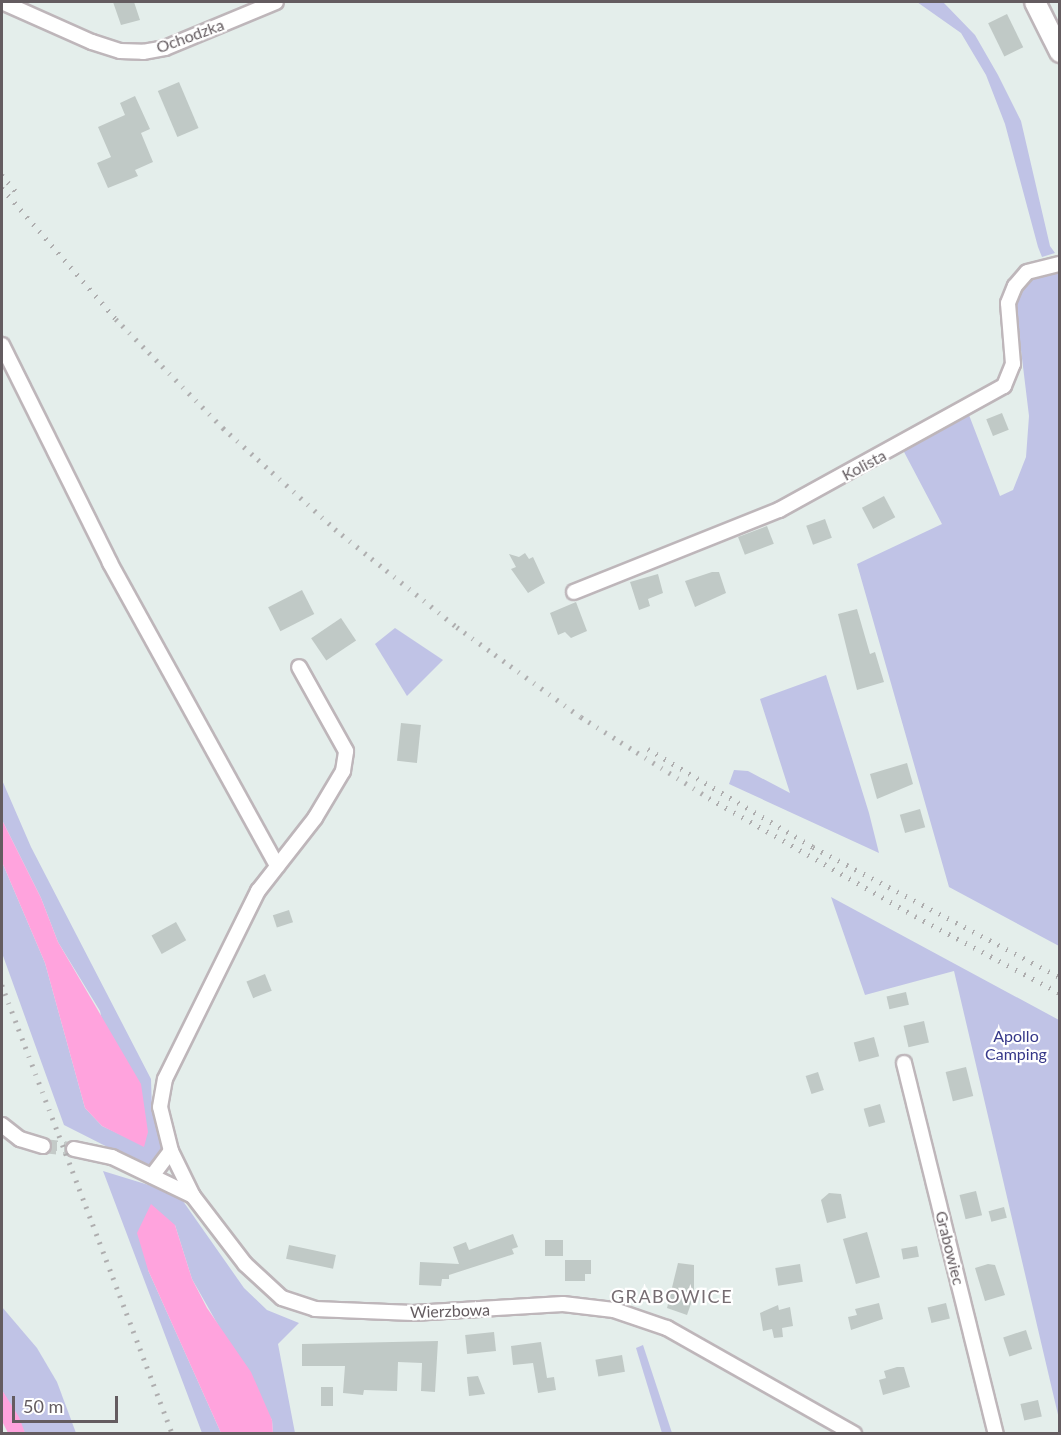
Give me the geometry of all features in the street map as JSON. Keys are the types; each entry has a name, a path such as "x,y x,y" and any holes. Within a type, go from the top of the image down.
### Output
{"street":[{"name":"Ochodzka","path":"2,2 92,42 120,51 143,52 165,48 276,2"},
{"path":"1035,2 1059,52"},
{"name":"Kolista","path":"574,592 779,510 1004,386 1013,364 1008,303 1015,286 1027,272 1059,264"},
{"path":"2,345 110,563 277,866"},
{"path":"192,1196 171,1151 160,1107 165,1079 228,945 277,866 326,799 343,771 346,752 299,667"},
{"name":"Grabowiec","path":"904,1063 996,1434"},
{"path":"2,1125 20,1139 43,1146"},
{"name":"Wierzbowa","path":"74,1149 112,1157 192,1196 245,1264 282,1298 315,1309 413,1313 563,1304 614,1310 667,1328 854,1434"},
{"path":"152,1176 171,1151"}],"green space":[{"path":"917,2 943,2 975,35 998,75 1021,121 1050,246 1055,253 1042,257 1038,247 1005,124 986,75 961,33"},
{"path":"1059,270 1059,946 949,887 857,564 942,524 903,450 969,415 1000,496 1013,490 1026,457 1029,416 1016,309 1020,291 1033,277"},
{"path":"395,628 443,660 407,696 375,644"},
{"path":"826,675 869,813 879,853 729,784 734,770 748,771 790,793 760,699"},
{"path":"2,780 31,847 151,1079 152,1109 164,1149 149,1168 64,1125 2,953 2,862 45,963 85,1108 102,1126 128,1138 100,1011 58,942 41,898 2,820"},
{"name":"Apollo Camping","path":"831,897 1059,1020 1059,1419 954,971 865,995"},
{"path":"103,1171 178,1194 244,1288 267,1310 299,1323 278,1344 295,1433 273,1433 272,1420 192,1279 175,1225 148,1270 221,1433 202,1433"},
{"path":"2,1307 37,1348 57,1382 76,1433 25,1433 2,1390"},
{"path":"643,1345 672,1433 662,1433 636,1348"}],"shaded area":[{"path":"2,820 41,898 58,942 141,1084 148,1132 144,1147 102,1126 85,1108 45,963 2,862"},
{"path":"151,1204 175,1225 192,1279 207,1308 251,1372 272,1420 273,1433 221,1433 148,1270 137,1233"},
{"path":"2,1390 19,1417 25,1433 8,1433 2,1421"}],"building":[{"path":"113,2 134,2 140,20 121,25"},
{"path":"1007,14 1023,47 1004,56 988,23"},
{"path":"179,82 199,128 177,137 158,91"},
{"path":"135,96 150,129 141,133 153,162 135,170 138,176 108,188 97,163 111,157 98,127 125,115 120,103"},
{"path":"1002,413 1009,430 993,436 986,419"},
{"path":"884,496 895,517 873,529 862,508"},
{"path":"825,519 832,538 813,545 806,526"},
{"path":"767,526 774,544 745,555 738,537"},
{"path":"525,553 529,559 533,557 545,583 528,593 511,569 516,567 509,554 519,557"},
{"path":"719,572 726,593 695,607 685,581"},
{"path":"658,574 663,593 648,599 650,606 639,610 630,582"},
{"path":"302,590 314,614 280,631 268,607"},
{"path":"576,602 587,631 571,638 565,632 558,635 550,613"},
{"path":"857,609 870,654 875,652 884,682 857,690 838,614"},
{"path":"341,618 356,640 326,661 311,638"},
{"path":"401,723 421,725 417,763 397,761"},
{"path":"907,763 913,784 877,799 870,774"},
{"path":"920,809 925,827 905,833 900,815"},
{"path":"289,910 293,922 277,928 273,915"},
{"path":"176,922 186,940 162,954 152,936"},
{"path":"265,974 272,991 253,998 246,981"},
{"path":"906,992 909,1005 889,1009 887,996"},
{"path":"924,1021 929,1042 908,1047 904,1026"},
{"path":"874,1037 879,1056 859,1062 854,1042"},
{"path":"966,1067 973,1096 953,1101 946,1072"},
{"path":"818,1072 824,1090 812,1094 806,1076"},
{"path":"880,1104 885,1122 869,1127 864,1109"},
{"path":"976,1191 982,1215 966,1219 960,1195"},
{"path":"829,1193 841,1194 846,1218 827,1223 821,1200"},
{"path":"1004,1207 1007,1218 991,1222 989,1211"},
{"path":"867,1232 880,1277 856,1284 843,1239"},
{"path":"513,1234 518,1247 512,1249 514,1254 449,1275 449,1279 442,1279 441,1286 419,1285 420,1262 459,1264 453,1247 466,1242 469,1250"},
{"path":"545,1240 563,1240 563,1256 545,1256"},
{"path":"289,1245 336,1255 333,1269 286,1259"},
{"path":"917,1246 919,1257 903,1260 901,1249"},
{"path":"565,1260 591,1260 591,1274 585,1274 585,1281 565,1281"},
{"path":"678,1263 694,1265 694,1295 687,1315 667,1308"},
{"path":"800,1264 803,1282 778,1286 775,1268"},
{"path":"988,1264 995,1265 1005,1295 985,1301 975,1268"},
{"path":"879,1303 883,1319 851,1330 848,1317 857,1315 855,1309"},
{"path":"946,1303 950,1319 931,1323 928,1308"},
{"path":"778,1305 779,1310 790,1307 793,1326 782,1328 783,1337 774,1338 772,1329 763,1331 760,1313"},
{"path":"1026,1330 1032,1349 1009,1356 1003,1337"},
{"path":"494,1332 496,1351 467,1354 465,1335"},
{"path":"438,1341 435,1392 421,1391 422,1363 398,1362 397,1391 364,1390 363,1395 343,1393 345,1366 302,1366 302,1344"},
{"path":"541,1342 547,1378 554,1377 556,1390 538,1393 533,1363 513,1365 511,1346"},
{"path":"622,1355 625,1372 598,1376 595,1360"},
{"path":"904,1367 910,1387 883,1395 879,1380 886,1378 884,1371"},
{"path":"478,1376 485,1394 469,1396 467,1377"},
{"path":"321,1387 333,1387 333,1406 321,1406"},
{"path":"1038,1400 1042,1417 1024,1421 1020,1404"}],"tunnel":[{"path":"43,1146 74,1149"}],"railway":[{"path":"2,175 18,194"},
{"path":"2,188 116,319 223,428 335,529 457,627 581,717 709,798 915,916 1060,993"},
{"path":"648,749 813,847 1060,977"},
{"path":"2,985 173,1434"}],"district":[{"name":"GRABOWICE","path":"672,1296"}]}
